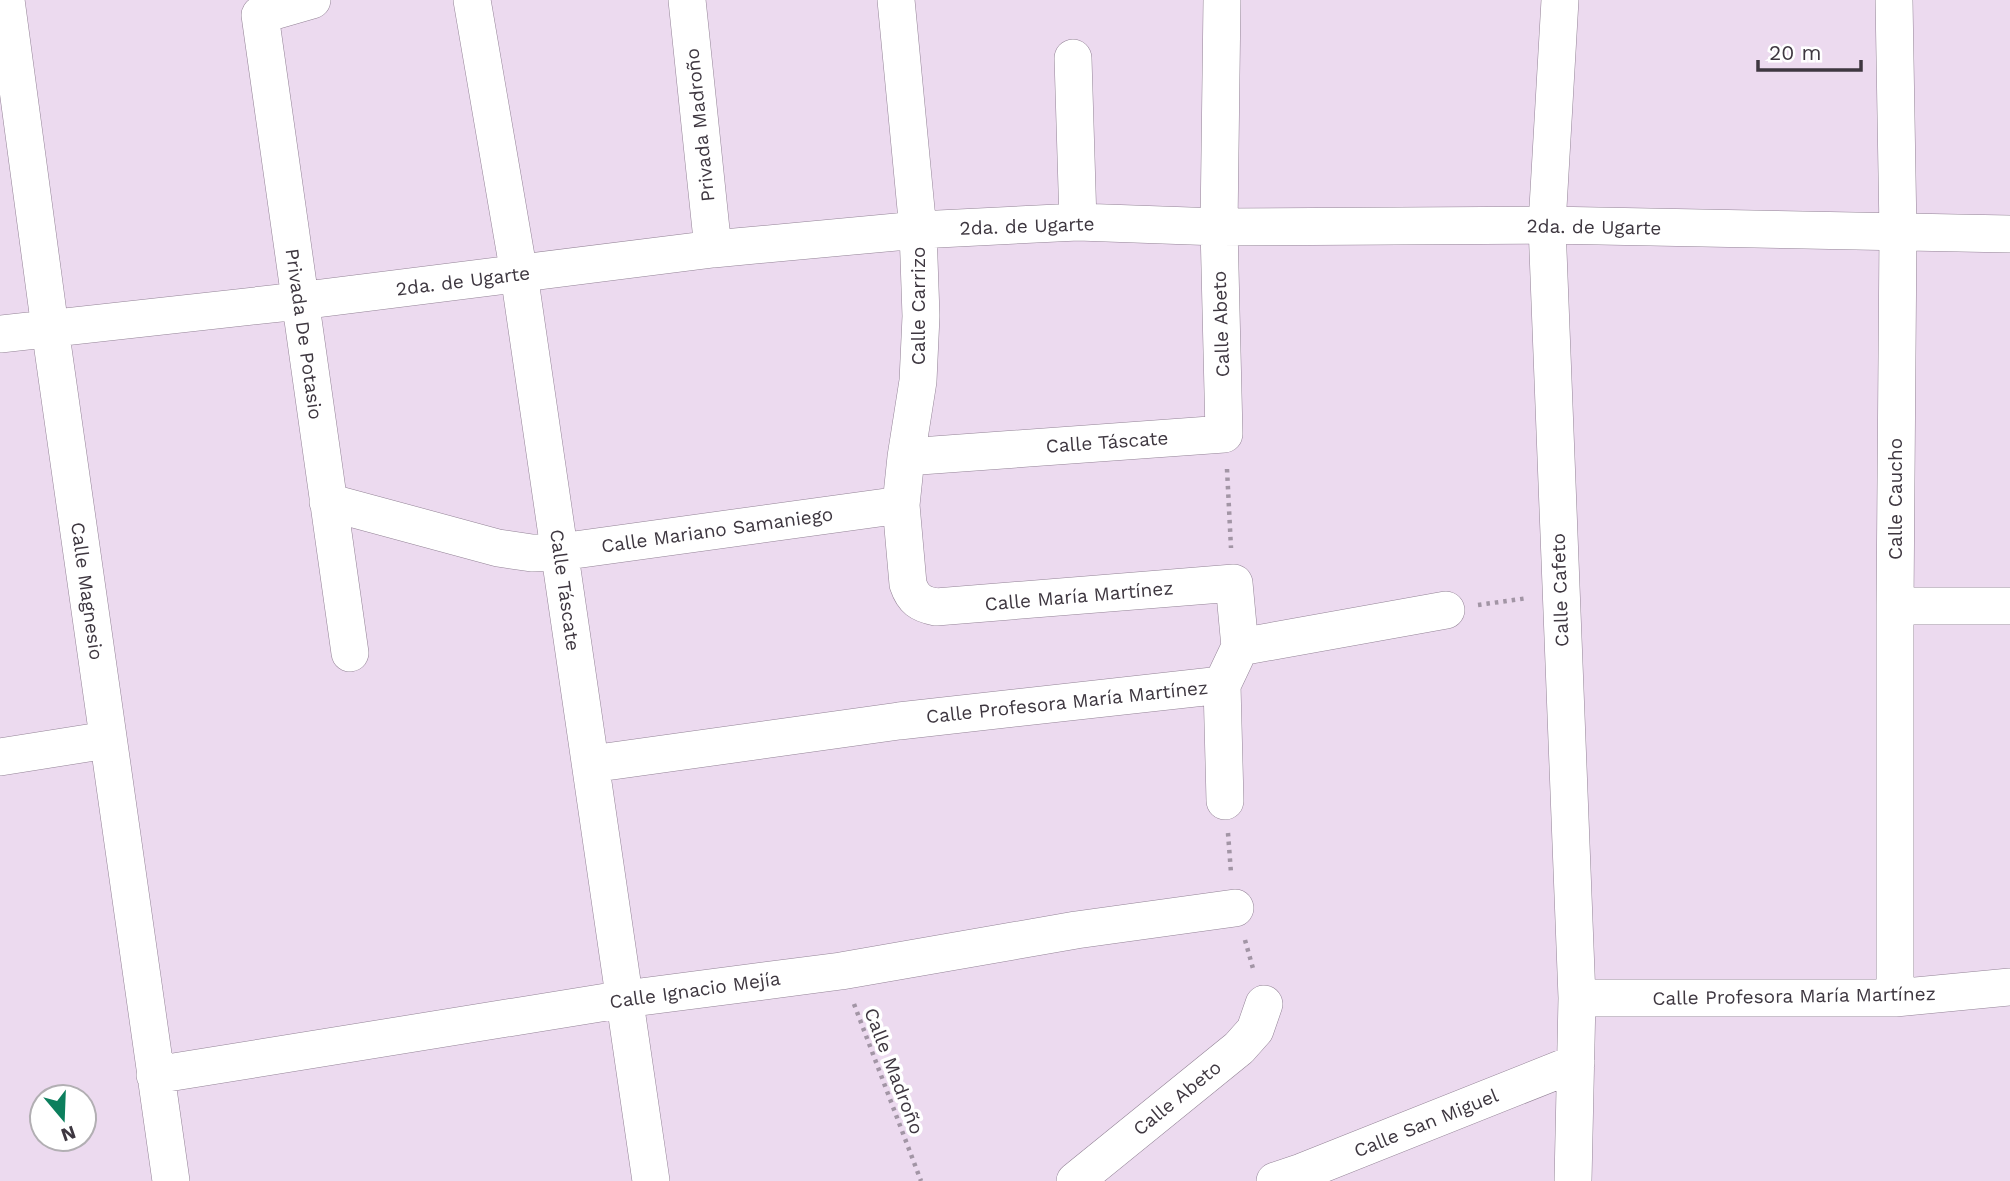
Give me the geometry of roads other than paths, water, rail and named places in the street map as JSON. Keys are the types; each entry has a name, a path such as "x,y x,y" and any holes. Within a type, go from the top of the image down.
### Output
{"street":[{"name":"Calle Magnesio","path":"6,0 107,740 171,1181"},
{"name":"Privada De Potasio","path":"312,0 260,15 350,653"},
{"name":"Calle Táscate","path":"472,0 519,274 651,1181"},
{"name":"Privada Madroño","path":"687,0 713,249"},
{"name":"Calle Carrizo","path":"896,0 918,230 921,316 919,368 901,505 908,584 912,594 924,605"},
{"name":"Calle Abeto","path":"1222,0 1219,227 1224,434"},
{"name":"Calle Cafeto","path":"1560,0 1547,225 1577,998 1573,1181"},
{"name":"Calle Caucho","path":"1894,0 1898,232 1895,998"},
{"path":"1073,58 1078,222"},
{"name":"2da. de Ugarte","path":"0,334 299,301 713,249 918,230 1078,222 1219,227 1547,225 2010,234"},
{"name":"Calle Táscate","path":"906,457 1224,434"},
{"name":"Calle Mariano Samaniego","path":"328,502 498,548 532,553 560,552 901,505"},
{"name":"Calle María Martínez","path":"924,605 936,607 1234,583 1240,647"},
{"path":"1895,606 2010,606"},
{"path":"1240,647 1446,610"},
{"name":"Calle Profesora María Martínez","path":"591,764 899,721 1222,685 1240,647"},
{"path":"1222,685 1225,801"},
{"path":"0,757 107,740"},
{"name":"Calle Ignacio Mejía","path":"155,1074 625,999 841,971 1076,930 1235,908"},
{"name":"Calle Profesora María Martínez","path":"1577,998 1895,998 2010,987"},
{"name":"Calle Abeto","path":"1075,1181 1239,1048 1255,1030 1264,1004"},
{"name":"Calle San Miguel","path":"1292,1178 1576,1063"}]}
